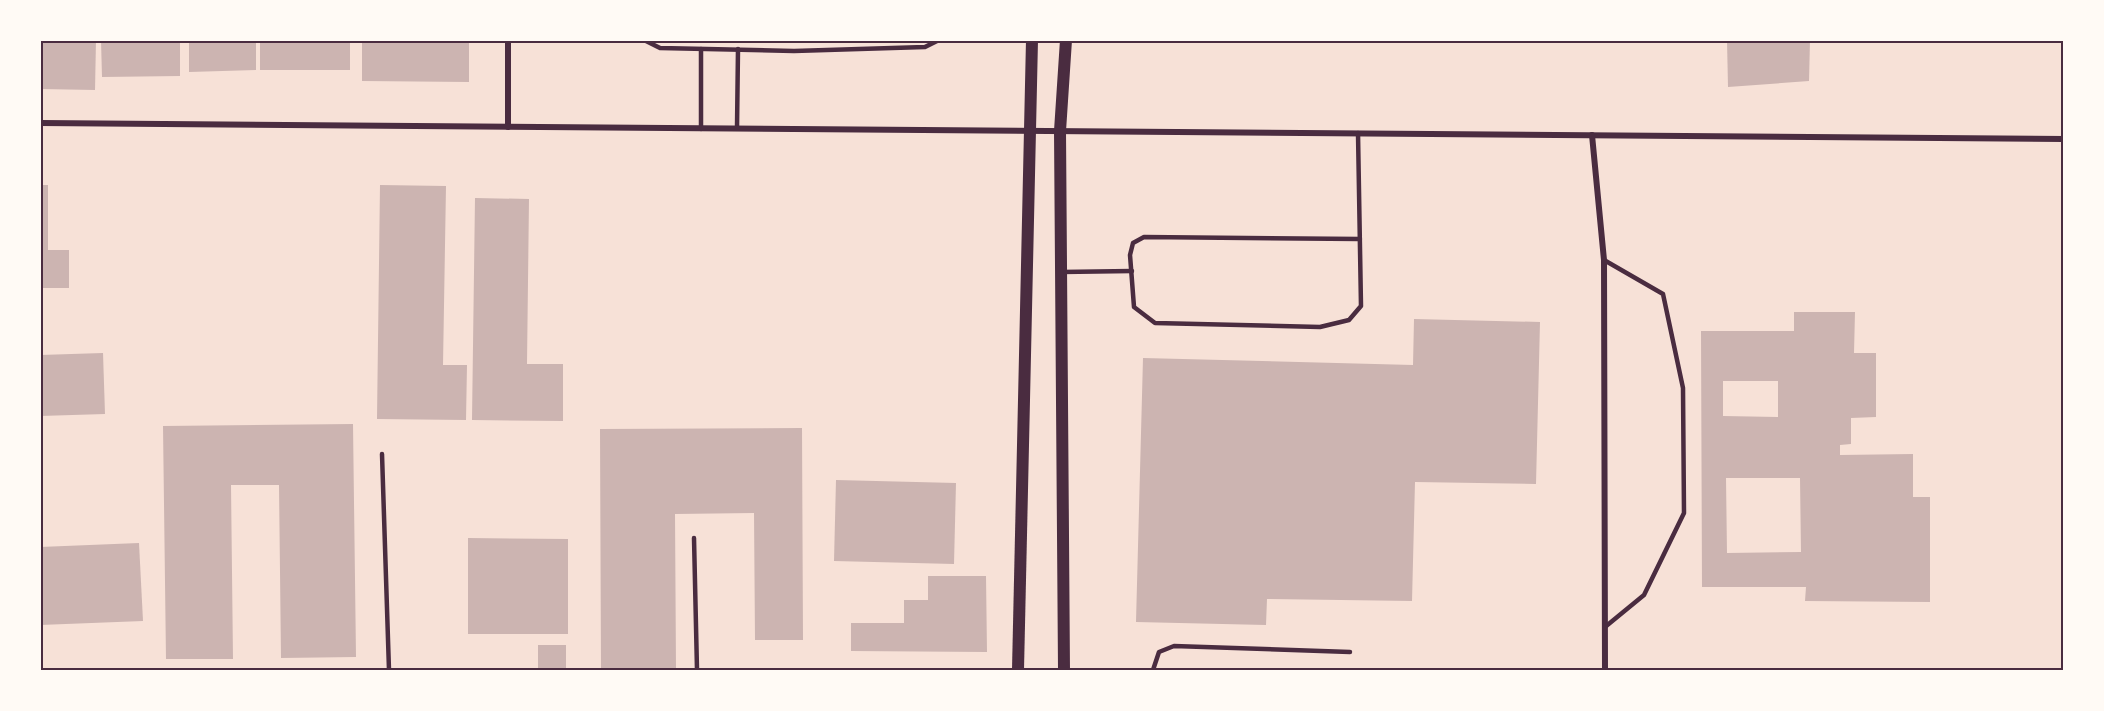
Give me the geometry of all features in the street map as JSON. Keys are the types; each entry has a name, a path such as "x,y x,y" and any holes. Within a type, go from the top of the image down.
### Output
{"main road":[{"path":"1018,670 1032,40"},
{"path":"1064,670 1060,131 1066,40"}],"street":[{"path":"508,40 508,127"},
{"path":"40,123 2064,139"},
{"path":"1592,135 1604,260 1605,670"}],"lane":[{"path":"644,40 660,48 794,51 925,47 939,40"},
{"path":"700,49 701,129"},
{"path":"737,128 738,49"},
{"path":"1358,134 1360,240 1361,306 1349,320 1320,327 1155,323 1134,307 1133,243 1144,237 1360,240"},
{"path":"1604,260 1663,294 1683,388 1684,501 1684,513 1644,595 1605,627"},
{"path":"1061,272 1132,271"},
{"path":"382,454 389,670"},
{"path":"694,538 697,670"},
{"path":"1154,670 1159,652 1174,646 1350,652"}],"building":[{"path":"40,40 96,40 95,90 40,89"},
{"path":"101,40 180,40 180,76 102,77"},
{"path":"189,40 256,40 256,70 189,72"},
{"path":"260,40 350,40 350,70 260,70"},
{"path":"362,40 469,40 469,82 362,81"},
{"path":"1727,40 1810,40 1809,81 1728,87"},
{"path":"40,185 48,185 48,250 69,250 69,288 40,288"},
{"path":"380,185 446,186 443,365 467,365 466,420 377,419"},
{"path":"475,198 529,199 527,364 563,364 563,421 472,420"},
{"path":"1794,312 1855,312 1854,353 1876,353 1876,417 1851,418 1851,444 1840,445 1840,455 1913,454 1913,497 1930,497 1930,602 1805,601 1806,587 1702,587 1701,331 1794,331","holes":["1723,381 1778,381 1778,417 1723,416","1726,478 1800,478 1801,552 1727,553"]},
{"path":"1414,319 1540,322 1536,484 1415,482 1412,601 1267,599 1266,625 1136,622 1143,358 1413,365"},
{"path":"103,353 105,414 40,416 40,355"},
{"path":"353,424 356,657 281,658 279,485 231,485 233,659 166,659 163,426"},
{"path":"802,428 803,640 755,640 754,513 675,514 676,670 601,670 600,429"},
{"path":"836,480 956,483 954,564 834,561"},
{"path":"468,538 568,539 568,634 468,634"},
{"path":"139,543 143,621 40,625 40,547"},
{"path":"928,576 986,576 987,652 851,651 851,623 904,623 904,600 928,600"},
{"path":"538,645 566,645 566,670 538,669"}]}
